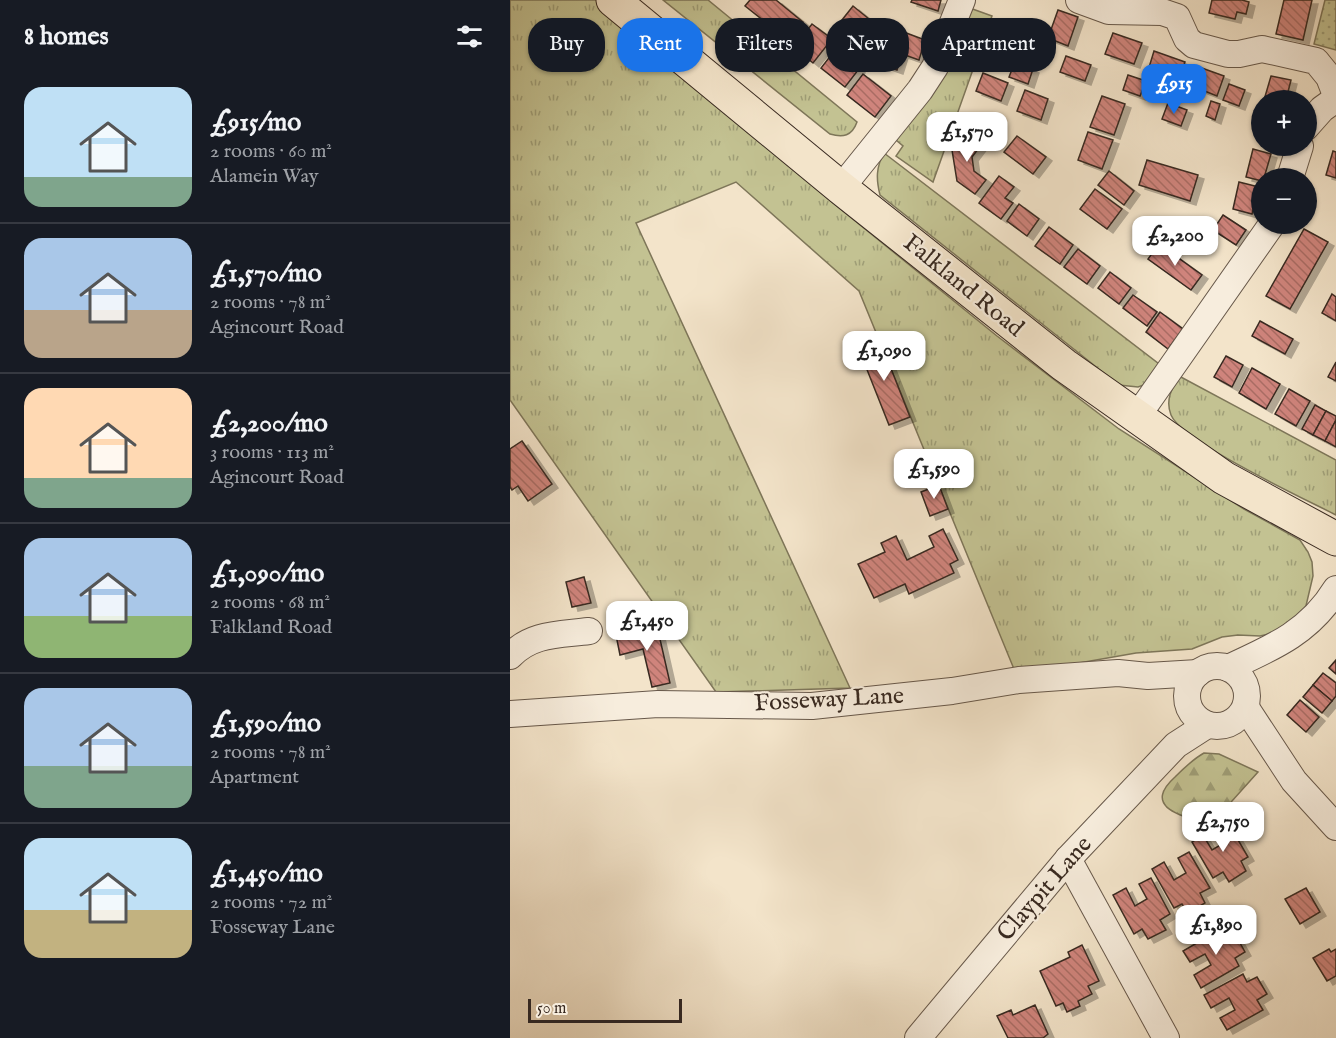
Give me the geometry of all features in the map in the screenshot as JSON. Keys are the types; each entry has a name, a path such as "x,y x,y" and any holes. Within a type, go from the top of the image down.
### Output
{"highway":[{"name":"Falkland Road","path":"613,0 841,188 1037,345 1136,418 1224,478 1336,539"}],"street":[{"path":"841,188 935,68 962,0"},
{"path":"1079,0 1109,11 1169,14 1177,17 1187,39 1194,45 1228,54 1262,49 1316,61 1329,77 1336,97 1317,115"},
{"path":"1136,418 1265,234"},
{"name":"Claypit Lane","path":"1198,673 1217,666 1228,668 1286,640 1313,619 1336,589"},
{"path":"510,656 520,645 539,637 589,631"},
{"name":"Claypit Lane","path":"918,1038 1068,859 1176,745 1218,710 1274,647"},
{"path":"1218,710 1244,681 1228,668"},
{"name":"Fosseway Lane","path":"510,714 658,704 812,706 952,691 1019,680 1118,673 1148,676 1198,673"},
{"path":"1198,673 1191,681 1187,691 1218,710 1282,763 1306,795 1336,827"},
{"name":"Fosseway Lane","path":"1148,676 1218,710"},
{"path":"1068,859 1166,1038"}],"green space":[{"path":"510,0 596,0 618,18 617,72 684,72 833,203 997,336 1119,429 1244,509 1300,540 1312,562 1313,576 1305,610 1273,633 1260,636 1222,637 1192,649 1136,653 1016,674 859,291 736,182 636,223 850,688 716,692 510,400"},
{"path":"663,0 708,0 730,18 715,18 715,42 703,32 703,18 685,18"},
{"path":"1325,0 1336,0 1336,50 1314,44"},
{"path":"967,7 992,16 991,18 961,18"},
{"path":"753,72 796,72 857,122 846,135 830,134"},
{"path":"932,72 972,72 933,182 896,156 903,146 896,140"},
{"path":"884,153 1163,367 1155,381 1138,387 1119,385 880,195 877,173"},
{"path":"1179,376 1336,460 1336,515 1246,469 1197,440 1180,426 1169,410 1169,399"},
{"path":"1204,753 1219,754 1258,772 1224,810 1202,822 1174,812 1163,802 1162,795 1175,777"}],"building":[{"path":"750,0 776,0 798,18 760,18 745,6"},
{"path":"912,0 941,0 938,11 911,2"},
{"path":"1212,0 1249,2 1246,14 1237,12 1235,19 1209,13"},
{"path":"1284,0 1312,0 1303,40 1276,34"},
{"path":"853,6 868,18 844,18"},
{"path":"1058,10 1078,17 1068,46 1056,41 1055,18"},
{"path":"814,26 826,34 826,47 814,62"},
{"path":"1113,33 1142,43 1134,64 1105,54"},
{"path":"909,34 921,38 919,60 909,56"},
{"path":"1154,51 1185,62 1177,85 1147,74"},
{"path":"1066,56 1091,65 1085,81 1060,72"},
{"path":"826,62 826,72 821,68"},
{"path":"1199,67 1224,76 1217,96 1192,86"},
{"path":"826,72 857,72 845,87"},
{"path":"1011,72 1032,72 1028,84 1009,77"},
{"path":"983,73 1008,83 1001,101 976,91"},
{"path":"863,74 891,96 875,117 847,95"},
{"path":"1128,75 1146,81 1140,96 1123,90"},
{"path":"1271,76 1291,80 1288,90 1267,90"},
{"path":"1229,84 1245,90 1239,106 1223,100"},
{"path":"1025,90 1048,99 1041,120 1017,111"},
{"path":"1102,96 1125,104 1114,135 1090,127"},
{"path":"1211,101 1220,104 1215,120 1206,116"},
{"path":"1168,103 1187,110 1181,126 1162,119"},
{"path":"966,132 982,144 972,157 974,171 986,180 975,194 957,181 952,150"},
{"path":"1088,132 1113,140 1102,169 1078,160"},
{"path":"1017,136 1046,157 1033,174 1004,152"},
{"path":"1333,151 1336,152 1336,178 1326,175"},
{"path":"1251,156 1270,156 1267,168 1251,168 1251,178 1246,177"},
{"path":"1147,160 1198,175 1190,201 1139,185"},
{"path":"1109,171 1134,191 1124,205 1098,185"},
{"path":"999,176 1014,187 1005,198 1013,203 1001,219 979,203"},
{"path":"1239,182 1251,185 1251,214 1233,209"},
{"path":"1095,189 1122,209 1107,229 1080,209"},
{"path":"1019,204 1039,219 1027,236 1007,221"},
{"path":"1223,215 1246,230 1236,245 1213,230"},
{"path":"1049,227 1073,245 1060,264 1035,246"},
{"path":"1301,234 1313,234 1328,242 1290,309 1266,296"},
{"path":"1159,244 1202,275 1191,290 1148,259"},
{"path":"1078,249 1100,266 1087,284 1064,267"},
{"path":"1110,272 1131,288 1119,304 1098,288"},
{"path":"1332,294 1336,297 1336,321 1322,313"},
{"path":"1133,295 1157,312 1147,326 1123,308"},
{"path":"1160,312 1183,329 1168,349 1146,332"},
{"path":"1260,321 1293,339 1285,354 1252,336"},
{"path":"879,338 910,417 889,425 858,347"},
{"path":"1226,356 1243,365 1232,387 1214,377"},
{"path":"1336,362 1336,381 1328,377"},
{"path":"1252,368 1280,384 1266,409 1239,393"},
{"path":"1289,389 1310,401 1296,426 1275,414"},
{"path":"1315,405 1326,411 1313,435 1302,429"},
{"path":"1326,411 1336,416 1336,420 1325,441 1313,435"},
{"path":"1336,420 1336,447 1325,441"},
{"path":"522,441 552,484 528,501 518,486 512,490 510,487 510,449"},
{"path":"939,485 948,509 930,516 921,492"},
{"path":"943,529 958,560 950,564 954,573 909,594 905,584 874,598 858,564 885,552 881,543 896,536 907,560 934,547 929,536"},
{"path":"584,577 591,603 572,607 566,582"},
{"path":"657,626 670,683 652,687 643,649 620,655 616,635"},
{"path":"1336,660 1336,674 1329,668"},
{"path":"1323,673 1336,683 1336,696 1332,701 1313,685"},
{"path":"1313,685 1332,701 1322,713 1303,697"},
{"path":"1300,700 1319,717 1306,732 1287,715"},
{"path":"1226,819 1248,857 1241,861 1246,871 1229,882 1223,872 1213,878 1192,842 1203,835 1212,850 1224,843 1214,826"},
{"path":"1189,852 1210,888 1200,893 1205,903 1188,913 1182,904 1174,908 1152,869 1164,862 1174,880 1186,873 1178,858"},
{"path":"1151,878 1170,914 1160,920 1166,930 1148,939 1142,929 1134,934 1113,895 1126,888 1135,906 1147,899 1139,884"},
{"path":"1306,888 1320,912 1300,924 1285,899"},
{"path":"1219,930 1225,940 1235,934 1245,952 1235,958 1239,966 1201,988 1194,975 1211,965 1205,954 1190,962 1183,951"},
{"path":"1082,945 1099,981 1088,986 1092,994 1078,1001 1080,1006 1067,1012 1063,1003 1056,1006 1040,971 1070,957 1068,952"},
{"path":"1329,949 1331,952 1336,949 1336,976 1327,981 1313,958"},
{"path":"1243,974 1247,982 1257,977 1267,994 1257,1000 1263,1010 1227,1030 1220,1018 1235,1010 1229,998 1211,1008 1204,995"},
{"path":"1035,1005 1048,1034 1043,1038 1008,1038 997,1016 1011,1010 1013,1015"}]}
